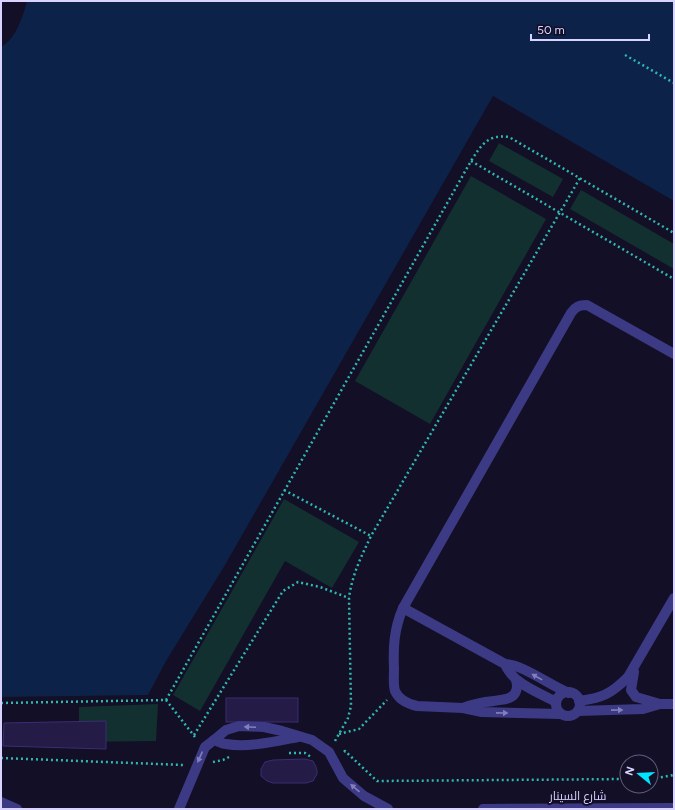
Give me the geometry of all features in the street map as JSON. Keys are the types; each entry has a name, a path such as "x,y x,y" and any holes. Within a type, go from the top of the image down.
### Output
{"street":[{"path":"674,354 587,305 580,305 570,313 404,608 396,627 393,647 394,685 396,691 404,702 410,705 463,708 478,712 561,714 570,716 578,706 609,694 628,677 674,598"},
{"path":"404,608 505,664 516,666 554,686 569,692 577,697 578,706"},
{"path":"505,664 509,672 516,680 556,702"},
{"path":"635,667 631,686 633,694 640,699 660,704 674,704"},
{"path":"463,708 481,702 509,698 514,695 517,690 516,680"},
{"path":"561,714 556,706 556,702 561,695 569,692"},
{"path":"578,706 643,709 660,704"},
{"path":"179,809 205,747 226,730 239,726 282,731 312,740 330,755 343,778 364,796 388,809"},
{"path":"214,740 225,744 248,745 271,743 298,737"},
{"path":"1,802 17,809"},
{"name":"شارع السينار","path":"483,809 674,808"}],"path":[{"path":"625,55 674,83"},
{"path":"166,700 471,161 484,143 496,137 502,136 509,138 674,233"},
{"path":"471,161 674,279"},
{"path":"281,753 305,753 322,763 330,755 348,718 351,706 349,598 356,567 371,536 580,178"},
{"path":"284,490 371,536"},
{"path":"194,735 282,591 298,582 320,587 349,598"},
{"path":"339,734 359,729 396,691"},
{"path":"1,703 166,700"},
{"path":"166,700 205,747"},
{"path":"330,755 346,751 377,781 385,782 619,779"},
{"path":"1,758 197,765 223,760 235,754"},
{"path":"659,778 674,775"}],"green space":[{"path":"499,143 563,179 553,197 489,161"},
{"path":"471,176 546,219 430,424 355,381"},
{"path":"581,190 674,244 674,269 570,209"},
{"path":"284,499 359,542 332,588 285,561 200,711 173,695"},
{"path":"158,704 156,741 79,742 79,707"}],"water":[{"path":"27,1 674,1 674,201 493,96 225,565 166,661 148,695 1,697 1,47 11,39 15,33"}],"building":[{"path":"226,698 298,698 298,722 226,722"},
{"path":"106,721 106,749 3,746 4,723"},
{"path":"305,759 313,761 316,767 317,774 313,781 306,783 273,783 267,781 261,776 261,769 265,762 273,760"}]}
